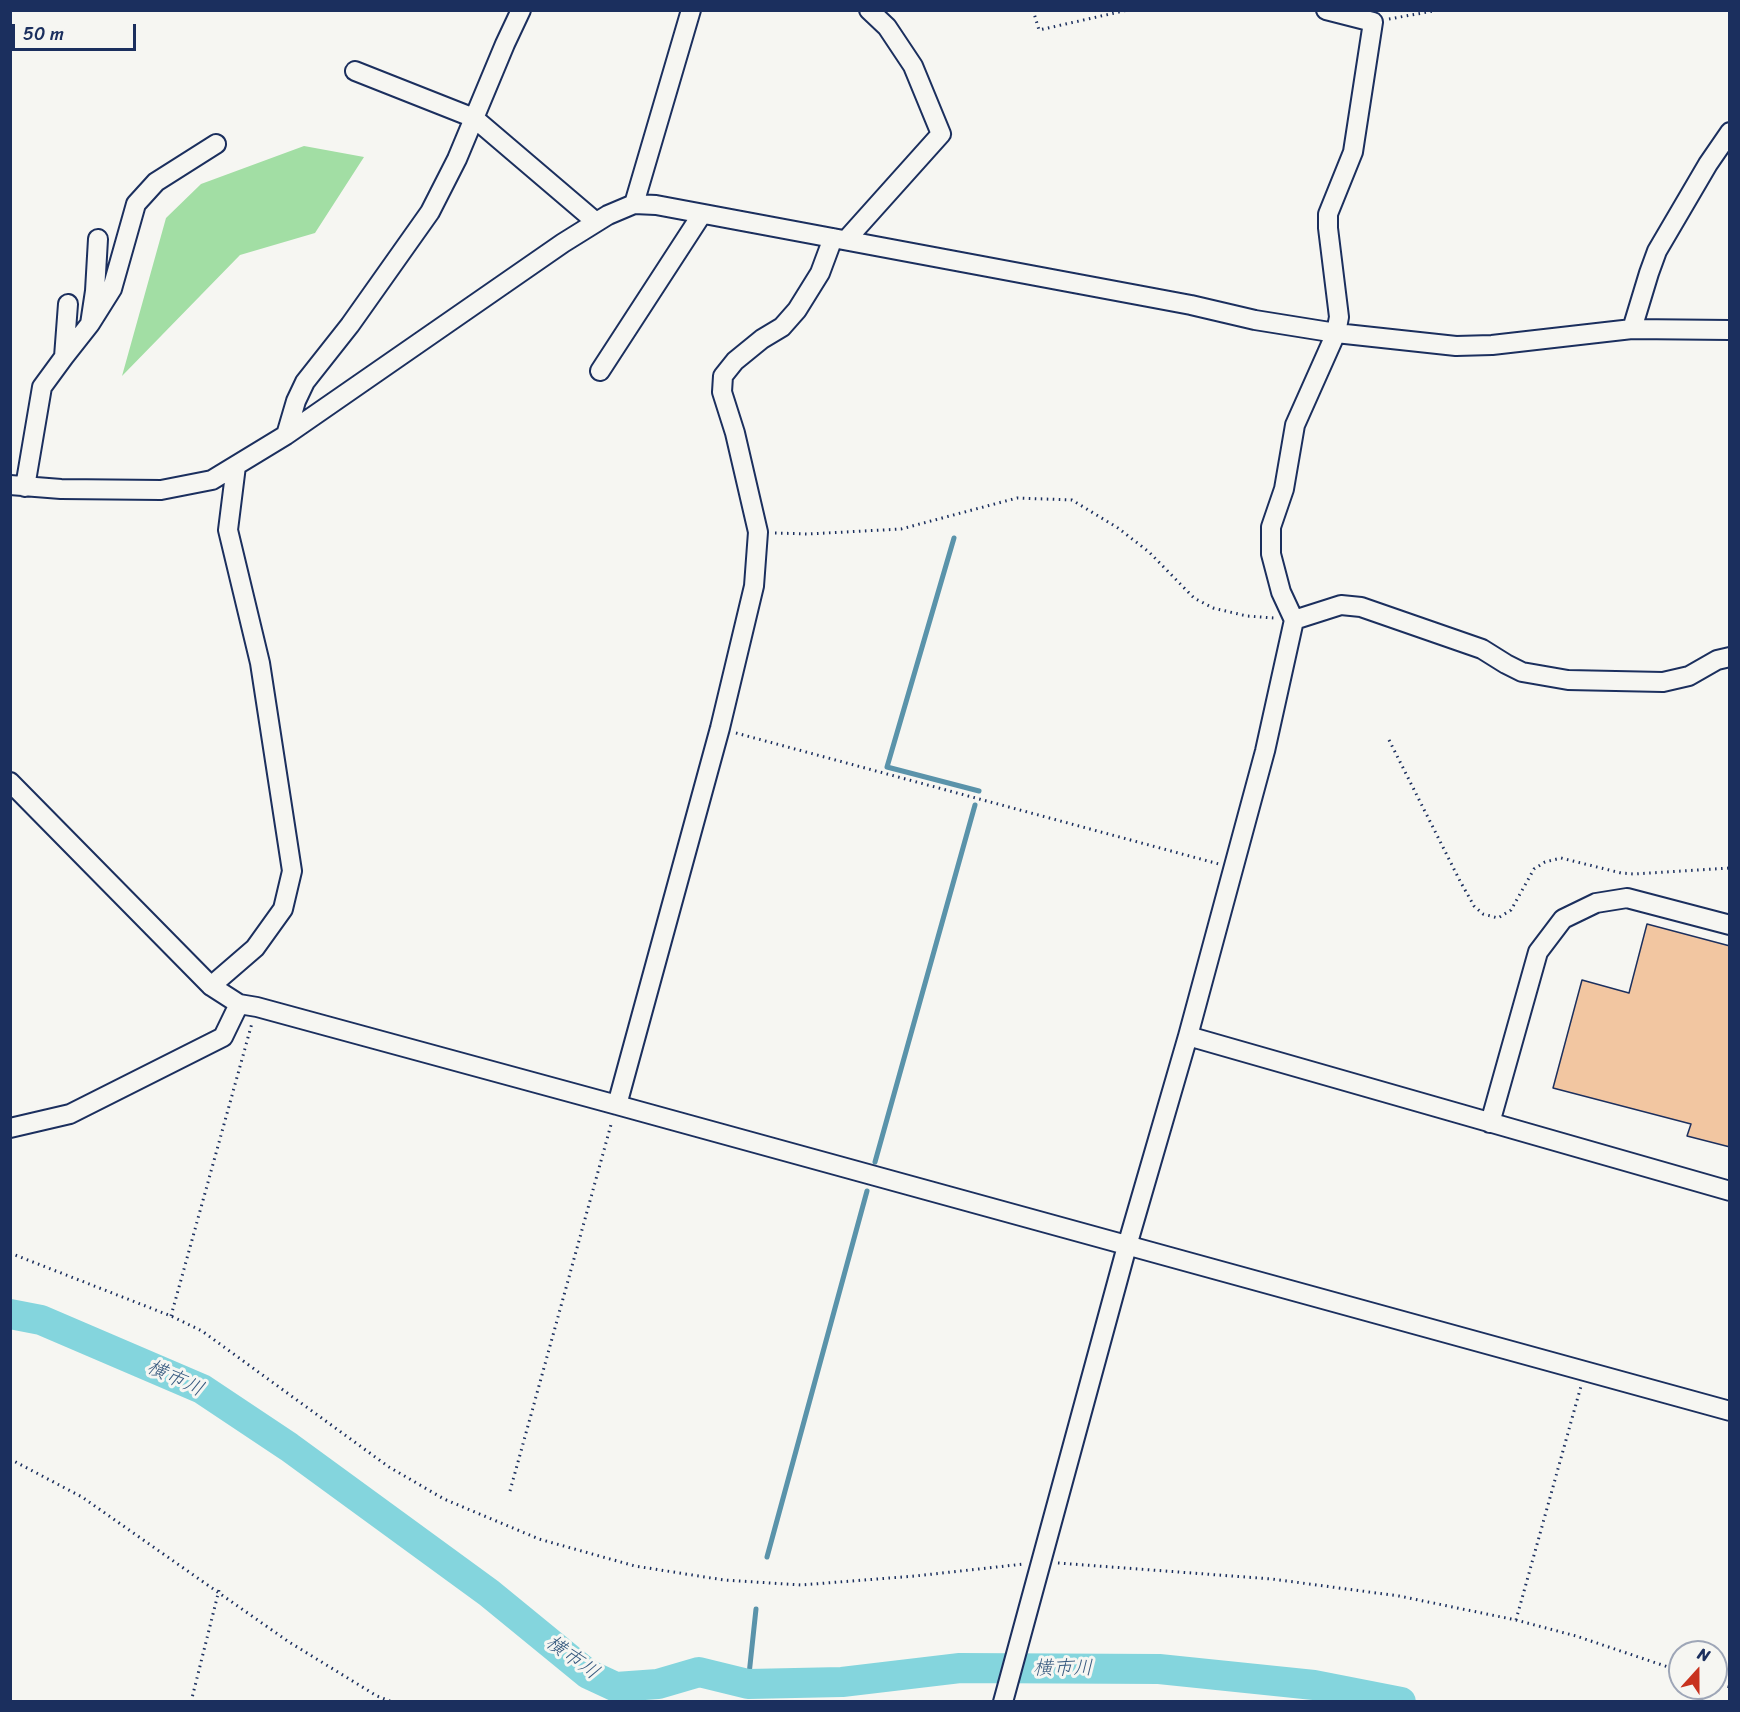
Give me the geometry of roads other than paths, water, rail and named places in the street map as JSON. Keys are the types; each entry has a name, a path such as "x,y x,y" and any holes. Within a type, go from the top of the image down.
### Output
{"street":[{"path":"286,435 296,401 305,382 350,325 430,212 457,159 521,10"},
{"path":"634,204 691,10"},
{"path":"617,1105 720,728 754,586 758,532 735,433 722,392 723,376 735,361 762,339 782,327 797,310 840,239 941,134 913,66 887,27 869,10"},
{"path":"1003,1701 1265,751 1294,620 1281,592 1271,554 1271,527 1284,489 1295,425 1336,333 1339,317 1328,214 1353,152 1373,22 1326,10"},
{"path":"355,71 474,118 596,222"},
{"path":"1632,329 1648,273 1658,251 1708,164 1730,132"},
{"path":"216,144 156,182 136,204 112,289 90,324 42,387 18,486 161,490 212,480 286,435 553,250 608,215 634,204 656,205 1191,305 1255,320 1336,333 1456,346 1492,345 1632,329 1730,330"},
{"path":"600,371 702,214"},
{"path":"90,324 95,291 98,239"},
{"path":"64,357 68,304"},
{"path":"211,987 255,948 283,909 292,870 260,663 228,530 236,466"},
{"path":"1294,620 1341,605 1360,607 1482,649 1522,672 1568,680 1664,682 1689,676 1717,660 1730,657"},
{"path":"10,782 211,987 248,1006 1730,1411"},
{"path":"1490,1123 1538,952 1563,919 1596,903 1627,898 1730,925"},
{"path":"10,1128 70,1114 223,1037 248,1006"},
{"path":"1188,1036 1730,1191"}],"waterway":[{"path":"954,538 887,767 979,791"},
{"path":"875,1162 975,805"},
{"path":"767,1557 867,1191"},
{"name":"横市川","path":"10,1314 41,1320 202,1389 289,1447 489,1593 588,1674 616,1687 658,1684 699,1672 748,1684 842,1682 960,1668 1159,1669 1314,1685 1401,1702"},
{"path":"748,1684 756,1609"}]}
